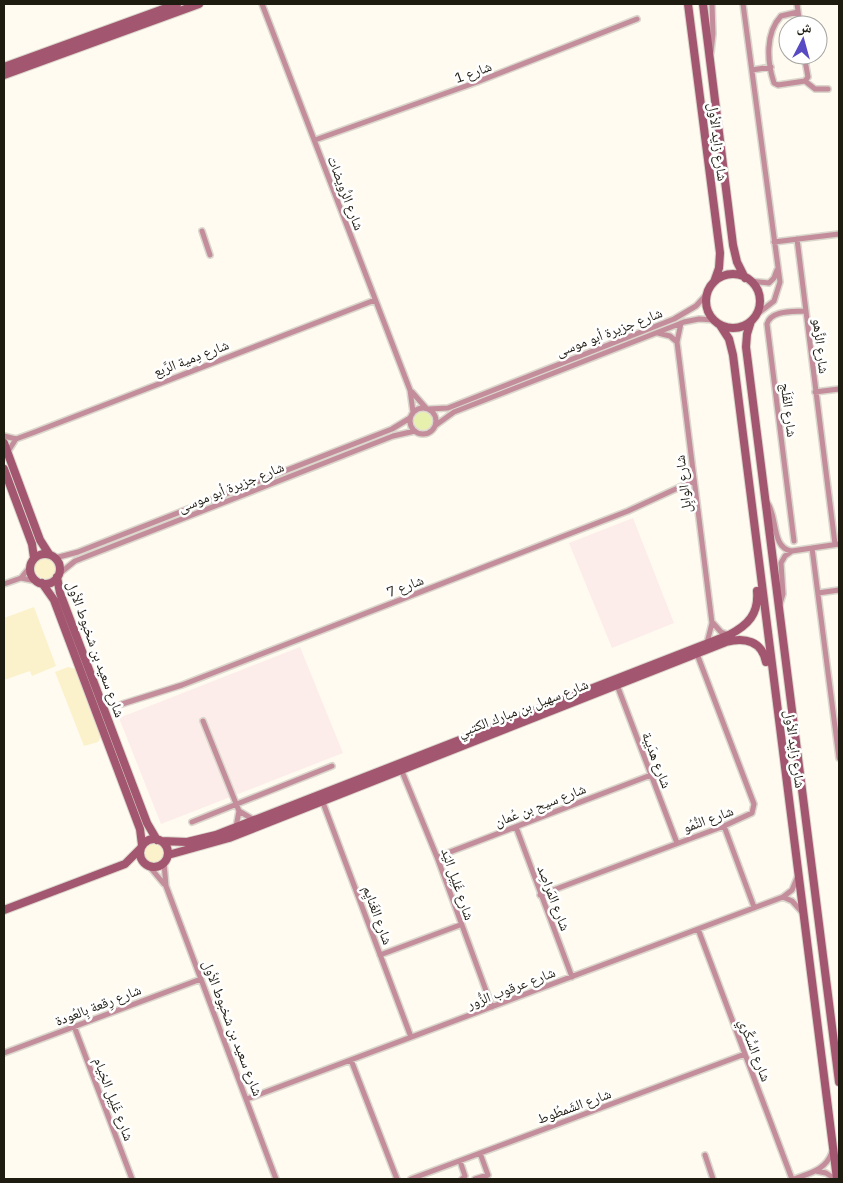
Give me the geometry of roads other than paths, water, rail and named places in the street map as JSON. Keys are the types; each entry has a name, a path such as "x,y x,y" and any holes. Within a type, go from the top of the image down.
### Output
{"street":[{"path":"4,67 177,4"},
{"path":"4,74 199,4"},
{"name":"شارع الرُّويضات","path":"262,4 410,390 412,415"},
{"name":"شارع زايد الأول","path":"688,4 720,253 719,268 714,282"},
{"name":"شارع زايد الأول","path":"703,4 733,245 738,262 747,279"},
{"path":"710,55 713,34 712,4"},
{"path":"743,4 780,282 778,294 770,306 754,318 738,327 717,322 707,308 707,294 714,282 727,276 769,283 774,278 777,266"},
{"path":"797,4 798,15"},
{"path":"798,12 783,15 772,29 769,41 773,80 776,85 805,82 815,89 828,89"},
{"name":"شارع 1","path":"315,140 477,82 637,19"},
{"path":"805,82 808,77 806,65"},
{"path":"752,70 772,67"},
{"path":"202,232 210,255"},
{"path":"774,242 839,234"},
{"name":"شارع الزَّهو","path":"796,239 815,392 837,544"},
{"path":"747,279 755,287 759,298 754,318"},
{"name":"شارع جزيرة أبو موسى","path":"428,408 451,406 674,319 696,306 707,294"},
{"name":"شارع دِمية الرَّبع","path":"16,439 375,300"},
{"name":"شارع الفَلَج","path":"794,541 767,324 774,315 805,311"},
{"name":"شارع زايد الأول","path":"754,318 747,334 746,347 839,1082"},
{"name":"شارع جزيرة أبو موسى","path":"436,425 454,412 656,332 699,319 717,322"},
{"name":"شارع زايد الأول","path":"717,322 731,346 836,1179"},
{"name":"شارع الوابِل","path":"682,323 677,342 712,623 706,643"},
{"path":"656,332 666,334 677,342"},
{"path":"815,392 839,389"},
{"name":"شارع الرُّويضات","path":"410,390 428,408"},
{"path":"419,408 428,408 434,414 436,425 427,433 415,431 410,423 412,415 419,408"},
{"name":"شارع جزيرة أبو موسى","path":"52,556 78,552 340,450 392,428 412,415"},
{"name":"شارع جزيرة أبو موسى","path":"58,576 75,561 393,436 415,431"},
{"path":"4,436 16,439 7,453"},
{"path":"4,444 40,540 59,564 58,576 49,583 20,578"},
{"path":"4,469 32,544 34,558 30,567 20,578 4,584"},
{"name":"شارع 7","path":"122,704 182,686 628,511 693,481"},
{"path":"766,500 775,517 779,543 784,549 792,551 837,544"},
{"name":"شارع سهيل بن مبارك الكتبي","path":"159,840 187,842 236,827 729,635 746,625 757,608 751,541 754,520"},
{"path":"812,548 839,758"},
{"path":"779,608 783,594 781,563 785,556 792,551"},
{"path":"34,558 41,554 52,556"},
{"path":"30,567 32,576 39,582"},
{"name":"شارع سعيد بن شخبوط الأول","path":"58,576 60,593 147,823 159,840"},
{"name":"شارع سعيد بن شخبوط الأول","path":"39,582 54,600 140,829 141,847"},
{"path":"818,593 839,590"},
{"path":"712,623 721,632 729,635"},
{"name":"شارع سهيل بن مبارك الكتبي","path":"166,859 229,838 726,642 738,640 750,641 761,648 766,660 786,779"},
{"name":"شارع النُّمُو","path":"540,895 749,816 754,804 697,654"},
{"name":"شارع هدَيبة","path":"617,685 677,843"},
{"path":"204,721 240,811 254,820"},
{"path":"192,822 332,766"},
{"name":"شارع غَلِيل اليَد","path":"401,769 492,1007"},
{"name":"شارع سيح بن عُمان","path":"436,857 651,775"},
{"name":"شارع الغَنايِم","path":"322,800 411,1037"},
{"path":"236,827 240,811"},
{"path":"724,826 754,907"},
{"name":"شارع المَراصِد","path":"516,827 572,977"},
{"path":"4,910 125,864 157,867 166,859 166,847 159,840 149,840 125,864"},
{"path":"141,847 140,858 147,865"},
{"name":"شارع سعيد بن شخبوط الأول","path":"166,859 166,886 276,1179"},
{"name":"شارع سعيد بن شخبوط الأول","path":"147,865 166,886"},
{"path":"798,875 792,890 783,897 792,901 802,912"},
{"name":"شارع عرقوب الزُّور","path":"247,1099 783,897"},
{"path":"380,955 460,925"},
{"name":"شارع السُّكَّري","path":"698,929 793,1179"},
{"name":"شارع رِقعة بِالعُودة","path":"4,1053 201,979"},
{"name":"شارع غَلِيل الخِيام","path":"74,1026 132,1179"},
{"name":"شارع الشَمطُوط","path":"411,1179 745,1054"},
{"path":"351,1060 397,1179"},
{"path":"793,1179 815,1171 828,1162 833,1148"},
{"path":"475,1179 488,1175 480,1153"},
{"path":"704,1155 713,1179"},
{"path":"460,1161 463,1178 471,1179"},
{"path":"815,1171 826,1173 836,1179"}]}
